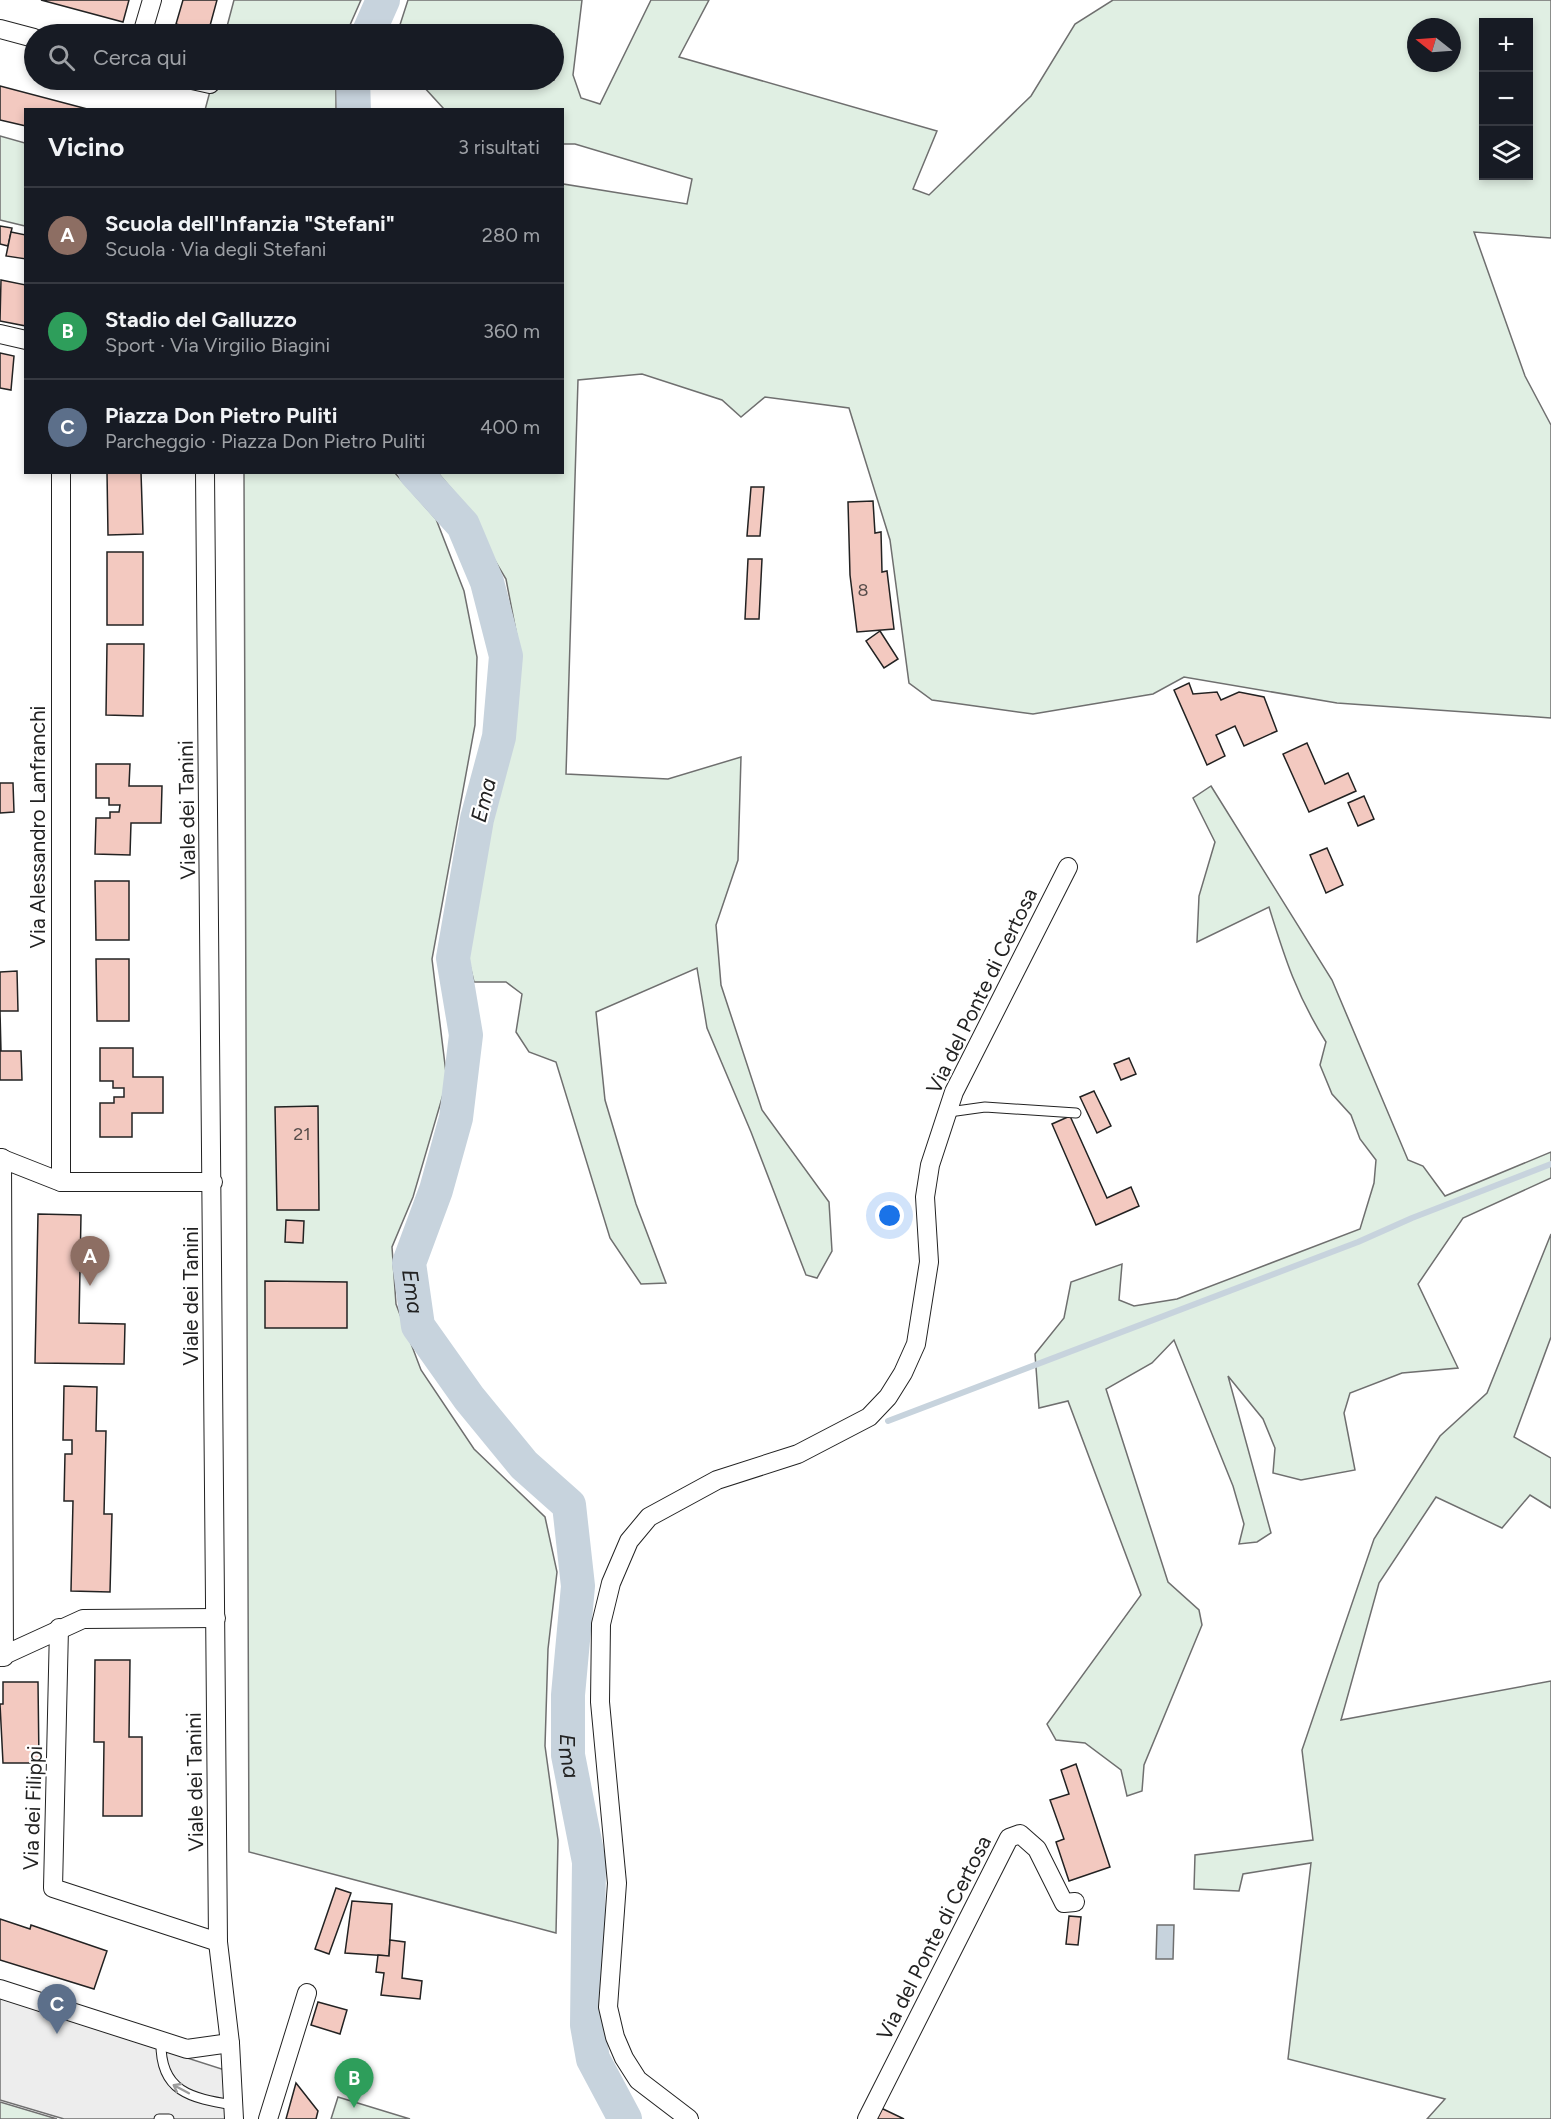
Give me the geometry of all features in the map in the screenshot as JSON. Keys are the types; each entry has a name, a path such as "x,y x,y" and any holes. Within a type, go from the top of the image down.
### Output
{"street":[{"path":"145,24 152,0"},
{"path":"0,29 24,35"},
{"path":"0,334 24,340"},
{"name":"Via Alessandro Lanfranchi","path":"61,474 61,1182"},
{"name":"Viale dei Tanini","path":"205,474 218,1942 230,2043 233,2112"},
{"name":"Via del Ponte di Certosa","path":"689,2119 638,2080 624,2058 615,2037 608,2007 618,1883 601,1680 601,1624 611,1583 629,1541 649,1517 717,1480 798,1454 869,1417 888,1397 903,1374 916,1344 929,1262 925,1197 930,1165 954,1092 1068,867"},
{"path":"213,1182 61,1182 1,1158 2,1657 59,1628 83,1619 216,1618"},
{"name":"Via dei Filippi","path":"59,1628 53,1888 218,1942"},
{"name":"Via del Ponte di Certosa","path":"867,2119 1009,1838 1020,1834 1037,1849 1064,1903 1075,1902"},
{"path":"0,1989 187,2049 230,2043"},
{"path":"268,2119 307,1993"}],"lane":[{"path":"949,1112 985,1107 1076,1113"},
{"path":"161,2042 161,2060 167,2078 174,2086 233,2112"},
{"path":"159,2119 169,2119"}],"green space":[{"path":"234,0 361,0 350,24 228,24"},
{"path":"408,0 582,0 573,75 581,98 600,104 651,0 709,0 679,57 937,131 913,189 929,195 1031,96 1075,24 1113,0 1551,0 1551,238 1474,232 1525,376 1551,425 1551,718 1337,703 1184,677 1153,694 1033,714 932,700 909,683 890,540 849,408 765,397 741,417 722,400 642,374 578,380 566,774 668,779 741,757 738,860 716,925 721,985 762,1110 829,1202 832,1251 817,1278 806,1275 751,1132 707,1028 697,968 596,1012 605,1100 636,1204 666,1283 641,1284 610,1238 556,1062 529,1052 516,1032 522,994 506,982 474,982 466,950 497,799 519,647 506,579 454,492 439,474 564,474 564,184 687,204 692,179 575,144 564,144 564,108 443,108 427,90 564,90 564,24 400,24"},
{"path":"210,90 336,90 336,108 206,108"},
{"path":"0,136 24,143 24,226 0,220"},
{"path":"244,474 396,474 436,519 464,591 477,657 475,725 432,959 447,1081 413,1197 392,1247 396,1304 421,1370 474,1449 545,1517 557,1572 548,1649 545,1746 558,1840 556,1933 249,1852"},
{"path":"1211,786 1332,980 1408,1160 1423,1166 1445,1196 1551,1152 1551,1178 1463,1218 1418,1284 1458,1368 1402,1373 1350,1393 1344,1413 1355,1470 1301,1480 1273,1473 1275,1448 1263,1419 1228,1376 1271,1533 1257,1542 1239,1544 1244,1524 1233,1486 1174,1340 1152,1363 1106,1389 1168,1582 1199,1610 1202,1625 1144,1765 1142,1791 1127,1796 1121,1770 1085,1743 1056,1740 1047,1724 1141,1595 1068,1401 1039,1408 1035,1354 1064,1318 1071,1282 1122,1264 1119,1300 1134,1306 1177,1299 1360,1229 1374,1183 1376,1160 1360,1139 1351,1115 1332,1094 1320,1065 1326,1042 1307,1009 1293,977 1269,907 1197,942 1199,896 1215,842 1193,798"},
{"path":"1551,1234 1551,1337 1514,1437 1551,1458 1551,1508 1530,1495 1502,1528 1436,1497 1379,1583 1341,1720 1551,1681 1551,2119 1427,2119 1445,2099 1288,2059 1311,1863 1243,1874 1239,1891 1194,1889 1195,1855 1313,1840 1302,1750 1374,1539 1440,1436 1487,1393"},
{"path":"338,2097 410,2119 331,2119"},
{"path":"0,2102 57,2119 0,2119"}],"shaded area":[{"path":"1157,1925 1174,1925 1173,1959 1156,1959"},
{"path":"0,1998 228,2071 231,2119 64,2119 0,2100"}],"building":[{"path":"41,0 129,0 123,22"},
{"path":"183,0 217,0 210,24 176,24"},
{"path":"0,86 83,108 24,108 24,126 0,120"},
{"path":"0,226 12,228 8,246 0,244"},
{"path":"11,232 24,235 24,259 6,256"},
{"path":"1,280 24,285 24,326 0,321"},
{"path":"0,353 14,356 11,390 0,388"},
{"path":"107,474 141,474 143,534 108,535"},
{"path":"751,487 764,487 760,536 747,536"},
{"path":"873,501 875,533 881,532 882,572 887,571 894,629 857,632 850,575 848,502"},
{"path":"107,552 143,552 143,625 107,625"},
{"path":"748,559 762,559 759,619 745,619"},
{"path":"880,631 898,659 884,668 866,641"},
{"path":"107,644 144,644 143,716 106,715"},
{"path":"1189,683 1193,694 1217,692 1221,700 1239,692 1264,697 1277,731 1244,746 1235,726 1216,735 1225,756 1207,765 1174,690"},
{"path":"1307,743 1325,784 1348,773 1356,791 1309,812 1283,754"},
{"path":"96,764 130,764 129,786 162,786 161,823 131,823 130,855 95,854 96,818 110,818 110,812 119,812 120,805 109,805 109,798 96,798"},
{"path":"0,783 13,783 14,812 0,813"},
{"path":"1364,796 1374,819 1358,826 1348,803"},
{"path":"1327,848 1343,885 1326,893 1310,855"},
{"path":"95,881 129,881 129,940 96,940"},
{"path":"96,959 129,959 129,1021 97,1021"},
{"path":"17,971 18,1011 0,1011 0,972"},
{"path":"0,1011 1,1051 21,1051 22,1080 0,1080"},
{"path":"100,1048 133,1048 133,1077 163,1077 163,1113 132,1113 132,1137 100,1137 100,1103 114,1103 114,1097 124,1097 124,1088 113,1088 113,1081 100,1081"},
{"path":"1129,1058 1136,1074 1121,1080 1114,1064"},
{"path":"1094,1091 1111,1126 1097,1133 1080,1097"},
{"path":"318,1106 319,1210 277,1210 275,1107"},
{"path":"1070,1116 1107,1198 1131,1187 1139,1206 1096,1225 1052,1124"},
{"path":"38,1214 81,1215 79,1323 125,1324 124,1364 35,1363"},
{"path":"286,1220 304,1221 303,1243 285,1242"},
{"path":"265,1281 347,1282 347,1328 265,1328"},
{"path":"64,1386 97,1387 96,1431 106,1431 104,1514 112,1514 110,1592 71,1591 73,1501 64,1501 65,1454 72,1454 72,1440 63,1440"},
{"path":"95,1660 130,1660 129,1737 142,1737 142,1816 103,1816 104,1742 94,1742"},
{"path":"3,1682 38,1682 39,1763 3,1763 0,1704 3,1704"},
{"path":"1076,1764 1110,1867 1069,1881 1056,1842 1064,1839 1050,1800 1069,1794 1061,1770"},
{"path":"336,1888 351,1893 329,1954 315,1949"},
{"path":"352,1901 392,1904 389,1956 345,1953"},
{"path":"1069,1916 1081,1917 1078,1945 1066,1944"},
{"path":"0,1919 30,1929 31,1925 107,1951 94,1989 0,1960"},
{"path":"390,1940 405,1942 402,1978 422,1981 420,1999 381,1995 384,1973 376,1972 378,1955 389,1956"},
{"path":"318,2002 347,2010 340,2034 311,2025"},
{"path":"296,2083 318,2111 316,2119 286,2119"},
{"path":"881,2108 904,2119 876,2119"}],"waterway":[{"name":"Ema","path":"372,24 383,0"},
{"name":"Ema","path":"353,90 354,108"},
{"name":"Ema","path":"417,474 463,525 487,582 506,656 499,737 477,819 453,958 466,1035 456,1118 436,1190 409,1263 418,1326 469,1398 524,1465 569,1505 578,1586 568,1695 568,1755 589,1862 587,2025 593,2059 625,2119"},
{"path":"888,1421 1358,1242 1412,1218 1551,1164"}],"place":[{"name":"Scuola dell'Infanzia \"Stefani\"","path":"90,1286"},
{"name":"Piazza Don Pietro Puliti","path":"57,2034"},
{"name":"Stadio del Galluzzo","path":"354,2108"}]}
